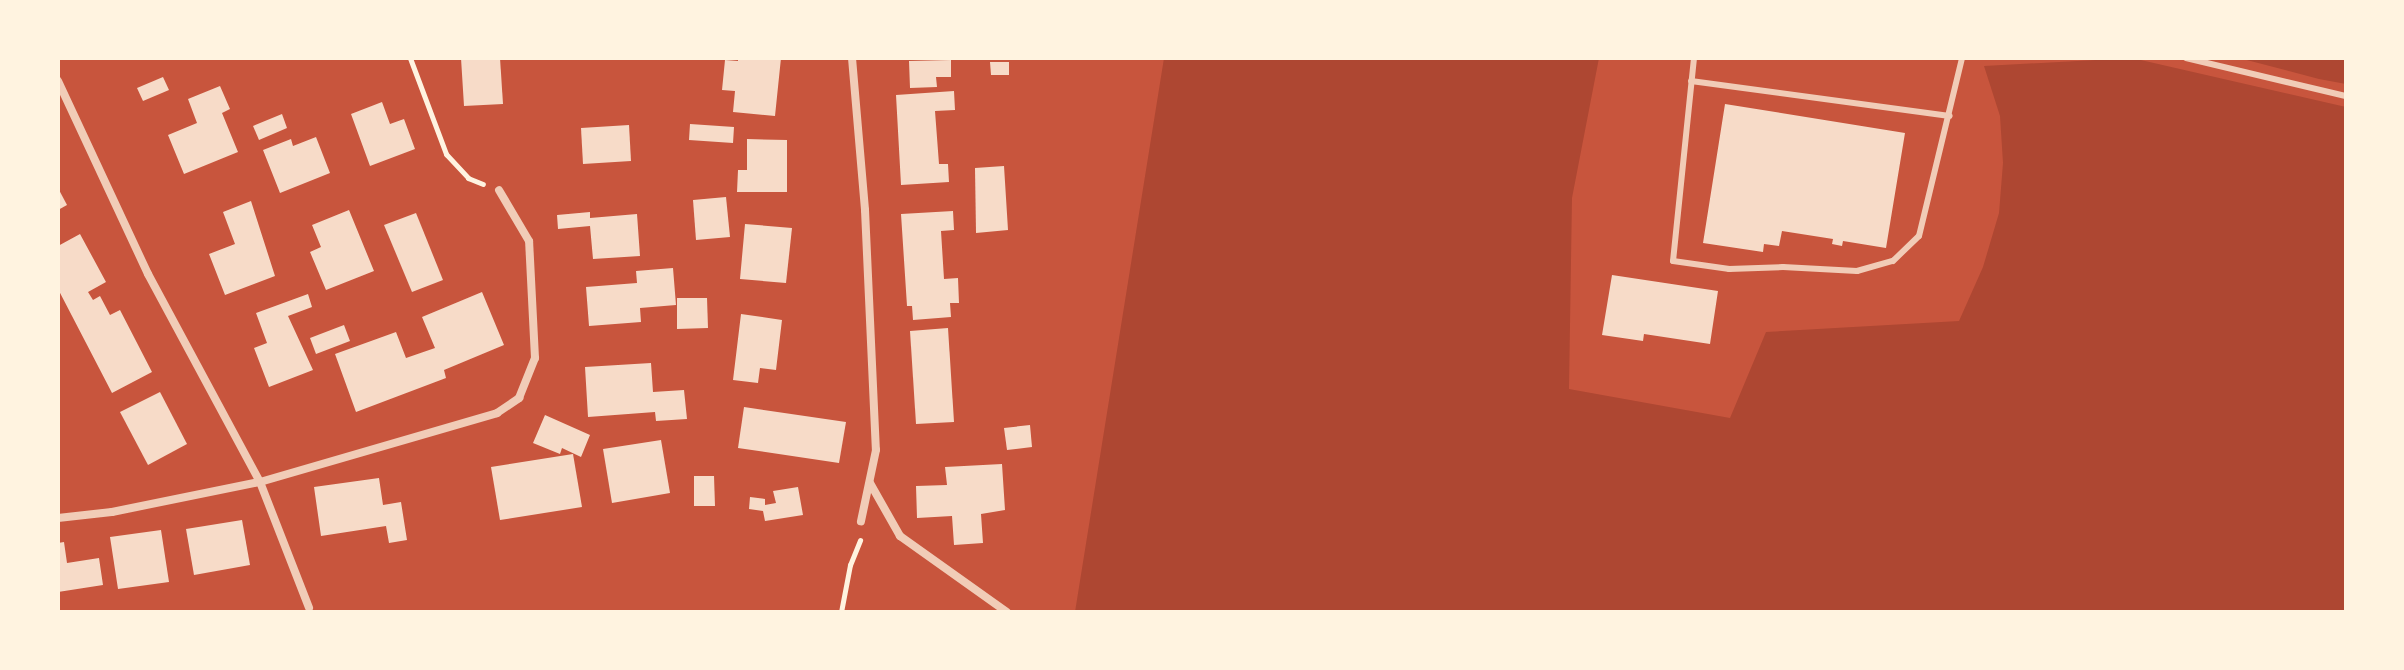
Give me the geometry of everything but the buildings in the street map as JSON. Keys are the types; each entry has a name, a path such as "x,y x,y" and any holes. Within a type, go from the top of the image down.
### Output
{"street":[{"path":"852,58 865,210 876,450 861,521"},
{"path":"58,81 148,274 260,482 309,608"},
{"path":"58,518 112,512 260,482 497,413 519,398 535,358 529,241 499,190"},
{"path":"870,482 900,536 1007,612"}],"lane":[{"path":"1694,58 1673,261 1729,269 1783,267 1857,271 1893,261 1908,250 1919,236 1962,58"},
{"path":"2186,58 2346,96"},
{"path":"1691,81 1950,116"}],"path":[{"path":"410,58 446,154 468,178 499,190"},
{"path":"841,612 850,565 860,545 861,521"}],"shaded area":[{"path":"1164,58 1599,58 1572,198 1569,389 1730,418 1766,332 1959,321 1983,267 1999,213 2003,163 2000,116 1984,66 2132,58 2346,107 2346,612 1075,612"},
{"path":"2239,58 2346,58 2346,84 2319,79"}]}
